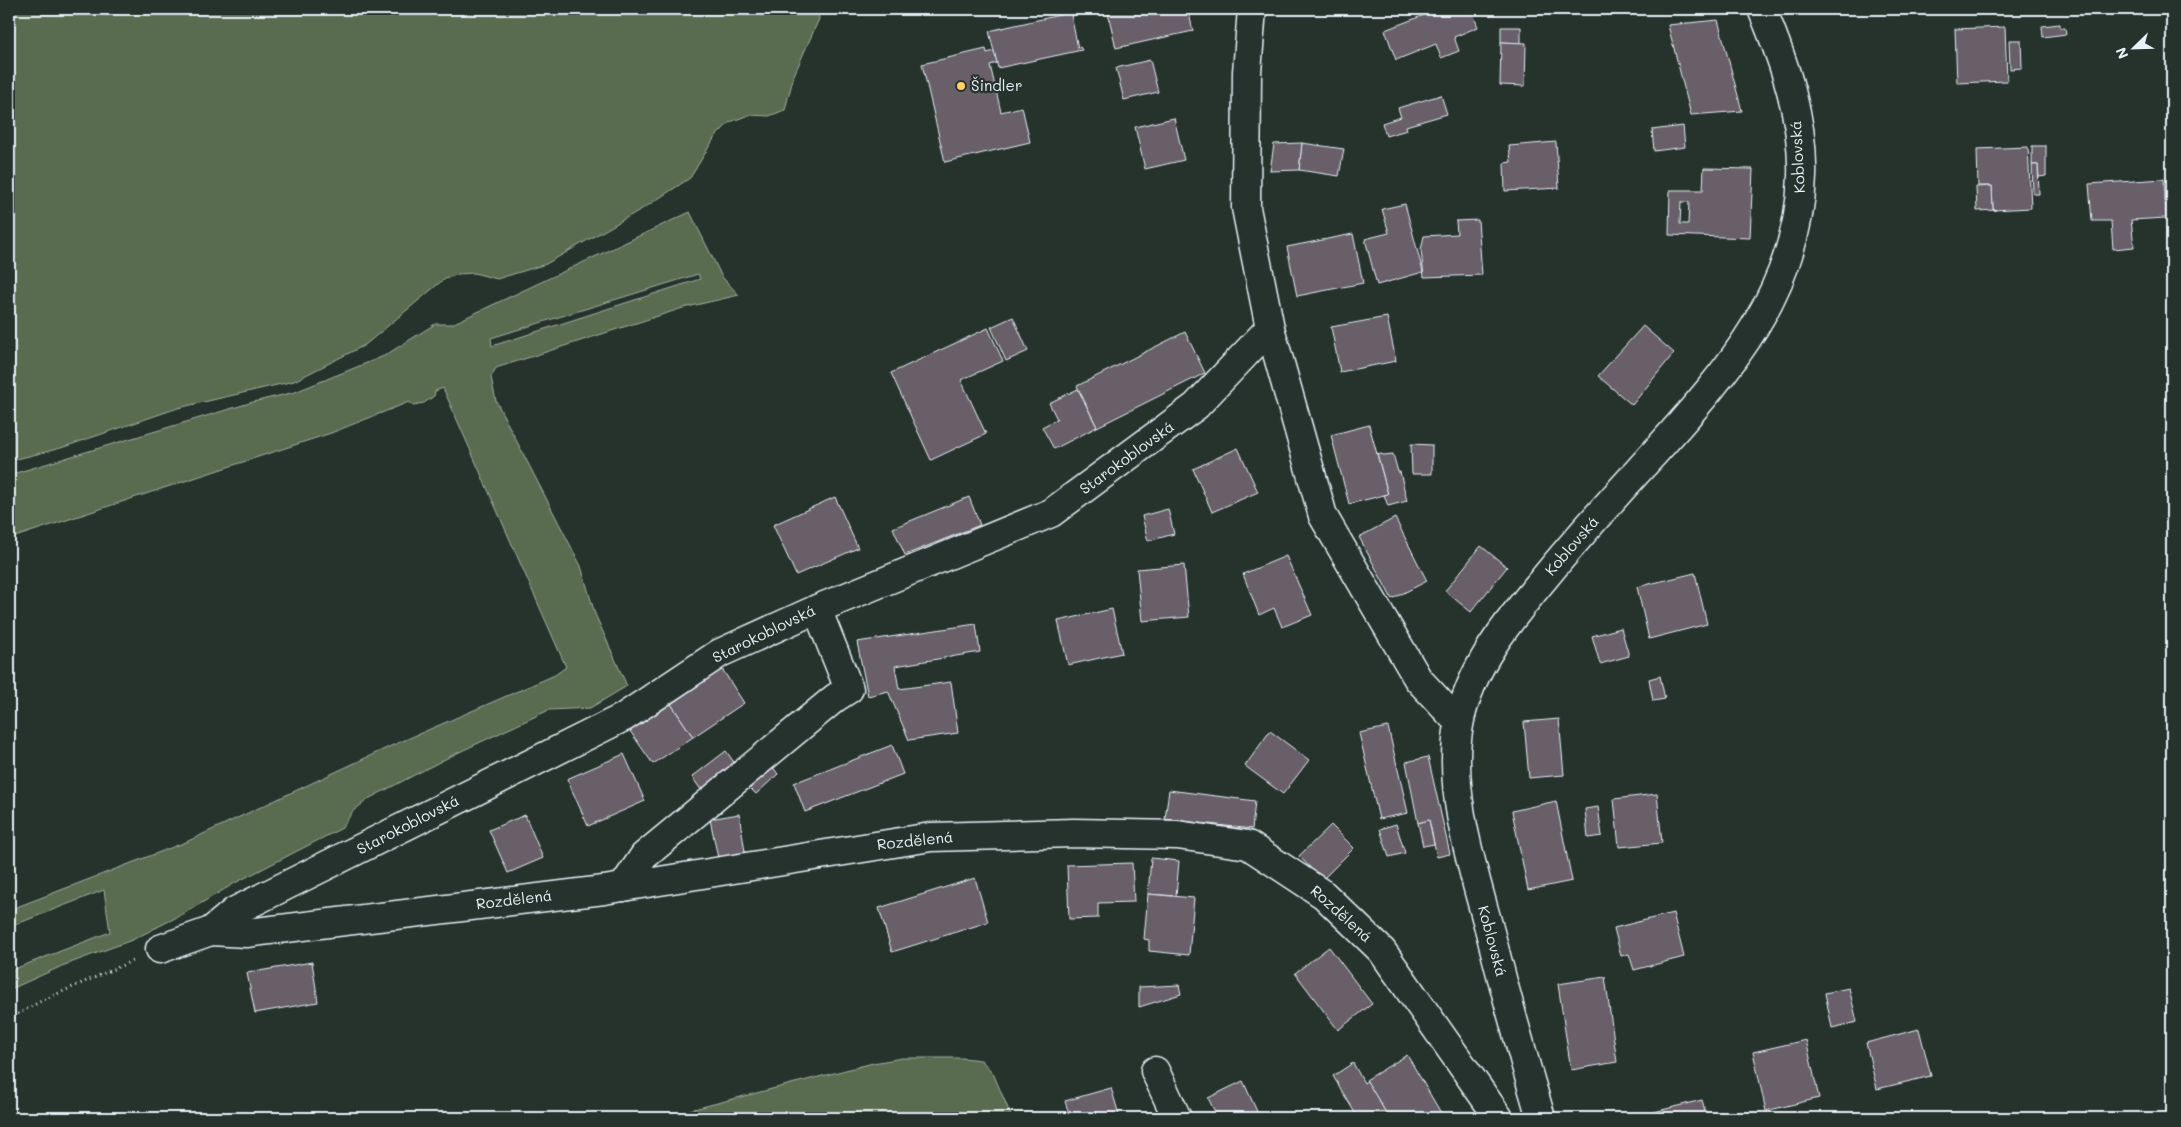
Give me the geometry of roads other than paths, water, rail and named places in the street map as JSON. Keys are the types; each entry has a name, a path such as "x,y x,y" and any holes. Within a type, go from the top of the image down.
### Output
{"street":[{"path":"1252,9 1246,72 1246,208 1270,328 1323,516 1418,679 1459,723"},
{"name":"Koblovská","path":"1541,1118 1485,914 1460,808 1456,754 1459,723 1466,699 1477,676 1494,644 1513,616 1587,527 1729,366 1744,346 1778,282 1789,255 1800,203 1802,176 1801,148 1792,94 1775,40 1762,9"},
{"name":"Starokoblovská","path":"211,931 236,911 624,717 720,653 817,609 1051,512 1196,406 1270,328"},
{"path":"623,887 644,856 828,704 849,689 817,609"},
{"name":"Rozdělená","path":"211,931 246,933 623,887 930,837 1074,833 1177,835 1248,845 1324,895 1382,951 1499,1118"},
{"path":"160,949 211,931"},
{"path":"1155,1071 1177,1118"}],"place":[{"name":"Šindler","path":"961,86"}]}
